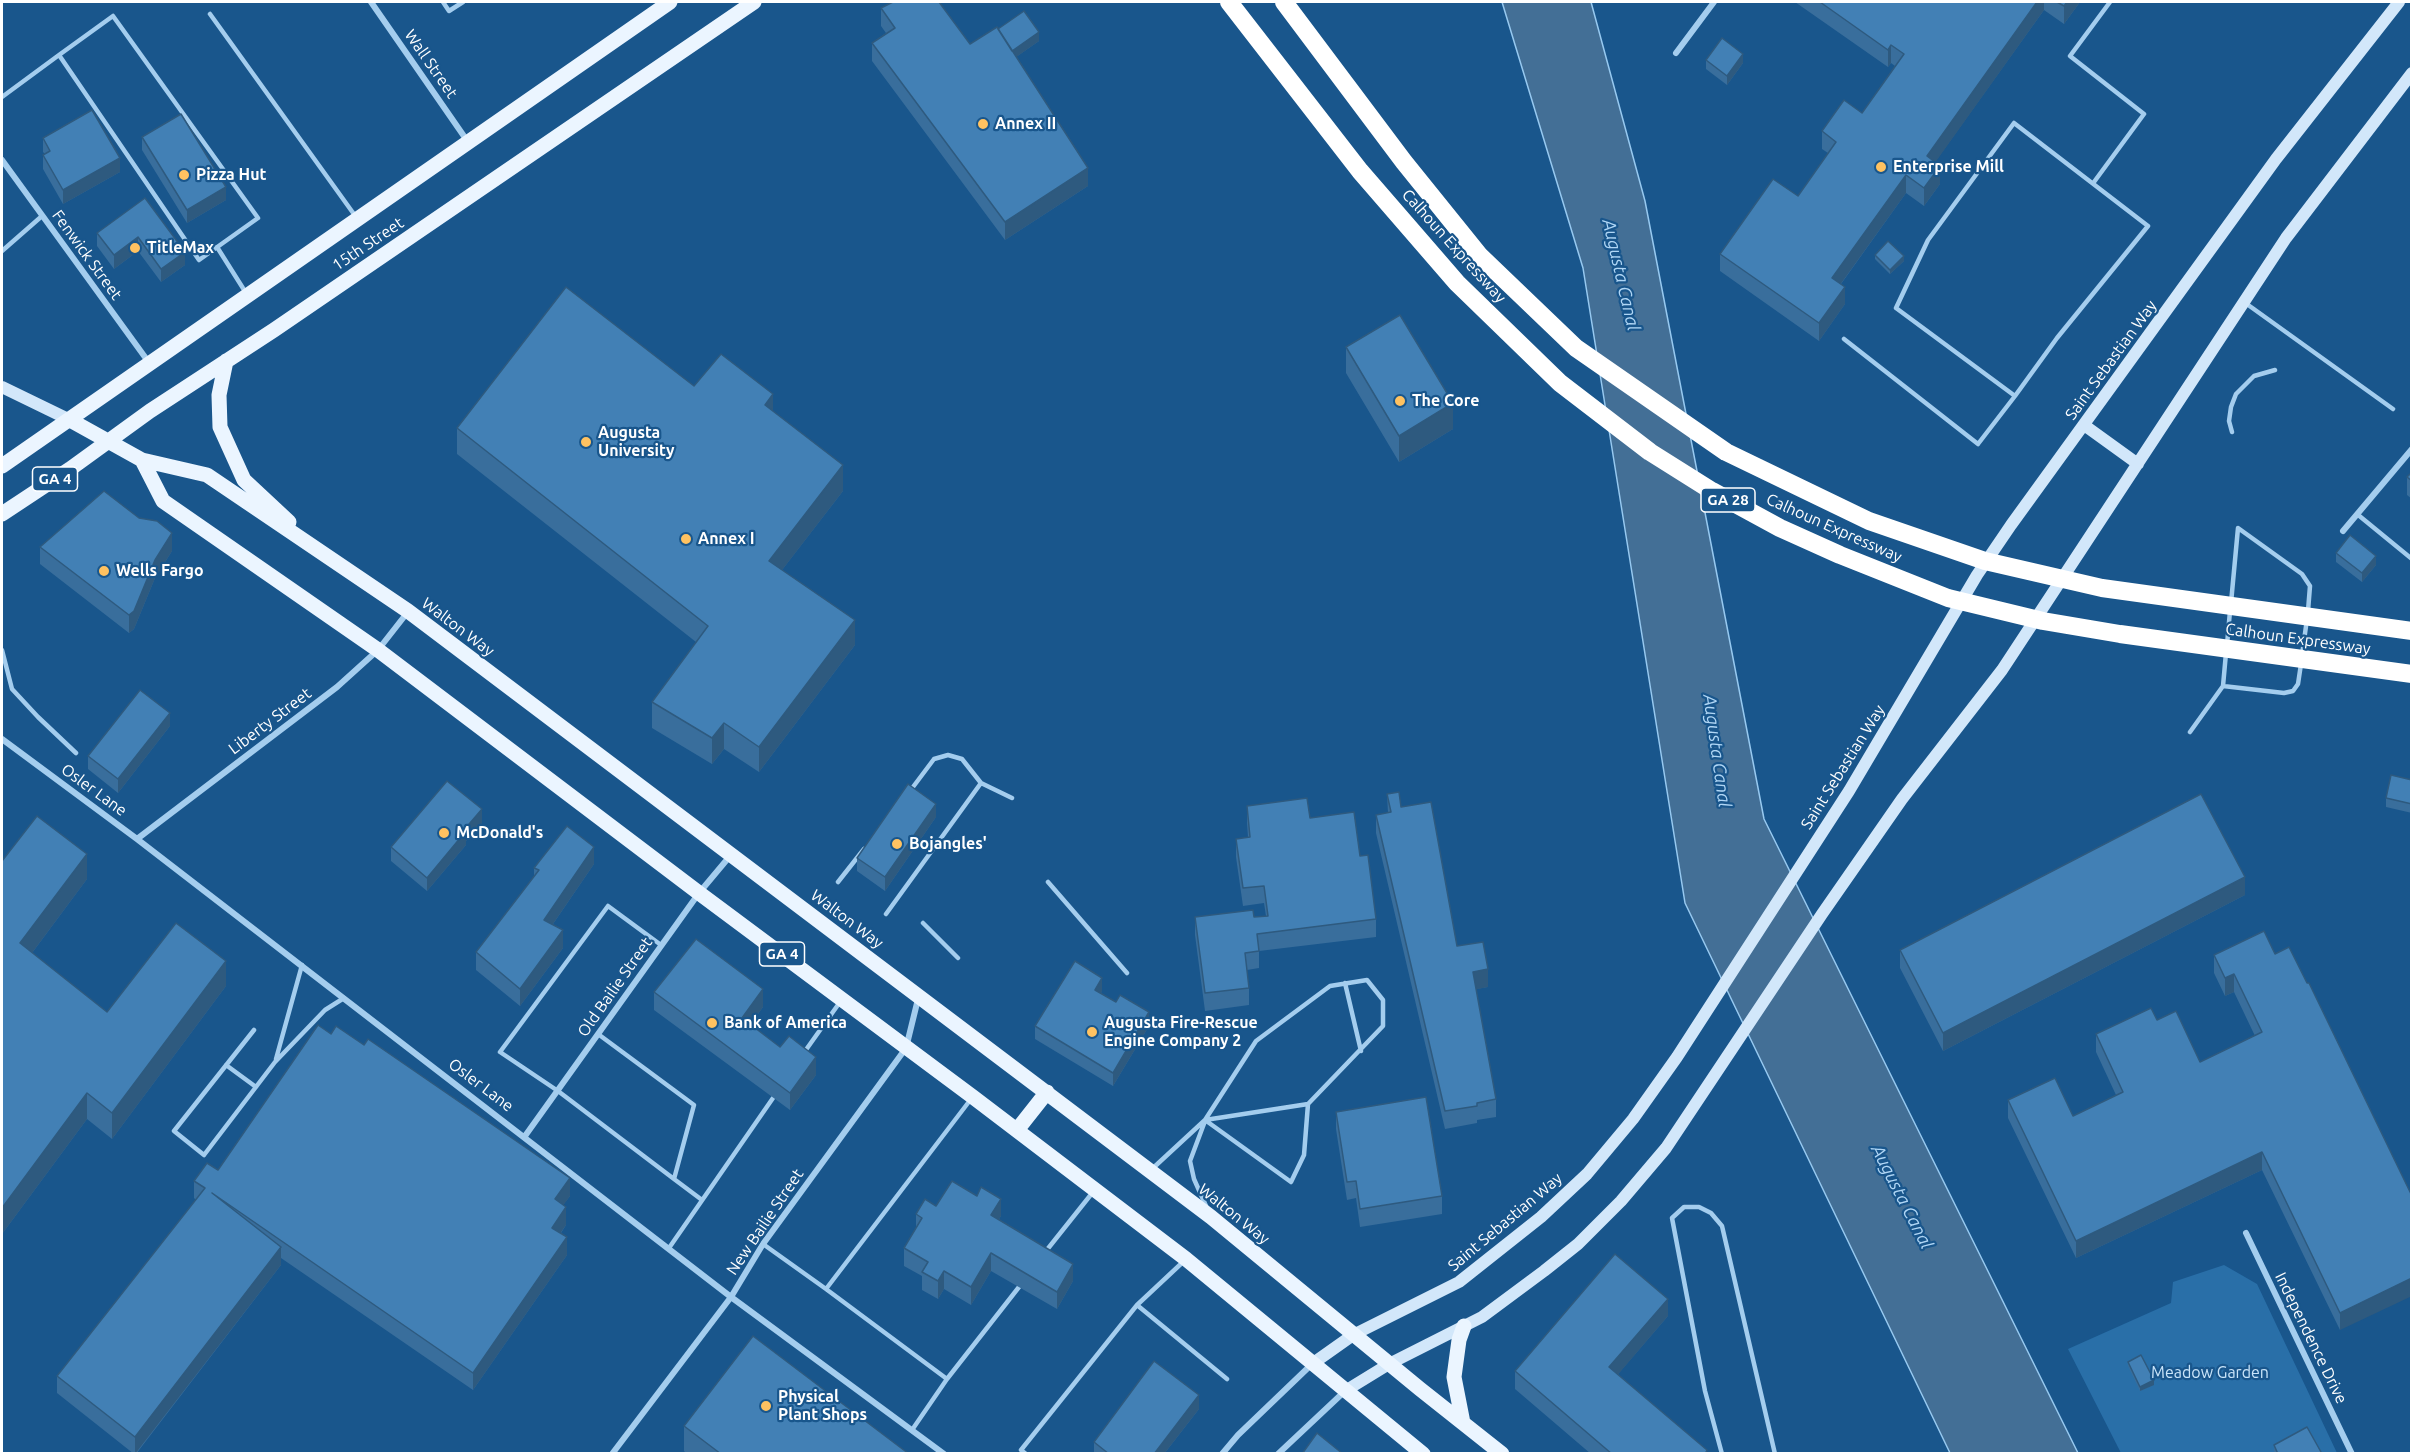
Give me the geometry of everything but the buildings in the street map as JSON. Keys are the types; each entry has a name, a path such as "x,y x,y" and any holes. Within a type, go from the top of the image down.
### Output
{"highway":[{"name":"Calhoun Expressway","path":"1229,2 1360,171 1457,283 1560,383 1650,452 1712,491 1840,555 1948,598 2043,621 2109,633 2412,674"},
{"name":"Calhoun Expressway","path":"1284,2 1404,162 1479,255 1575,348 1726,453 1869,521 1985,561 2102,588 2412,631"}],"main road":[{"name":"15th Street","path":"2,466 670,2"},
{"name":"15th Street","path":"2,514 150,411 754,2"},
{"name":"Saint Sebastian Way","path":"1312,1364 1353,1335 1460,1282 1542,1217 1587,1174 1633,1119 1677,1057 1849,791 1977,575 2011,525 2276,159 2399,2"},
{"path":"1345,1391 1389,1364 1482,1317 1578,1244 1621,1201 1666,1148 1822,914 1902,799 2002,670 2286,238 2412,73"},
{"path":"226,361 219,395 220,427 244,480 324,555"},
{"name":"Walton Way","path":"2,387 70,420 142,460 207,475 408,611 1211,1217 1353,1335 1502,1454"},
{"path":"2084,425 2138,464"},
{"name":"GA 4","path":"142,460 163,501 378,650 699,893 843,998 1186,1259 1423,1454"},
{"path":"1017,1130 1047,1092"},
{"path":"1463,1423 1454,1377 1459,1340 1464,1326"}],"street":[{"name":"Wall Street","path":"371,2 468,142"},
{"path":"1676,53 1714,2"},
{"name":"Fenwick Street","path":"2,160 150,365"},
{"path":"2343,531 2412,449"},
{"name":"Liberty Street","path":"137,839 337,687 378,650 408,611"},
{"name":"Osler Lane","path":"2,739 302,965 731,1297 944,1454"},
{"name":"Old Bailie Street","path":"525,1136 699,893 730,856"},
{"name":"New Bailie Street","path":"612,1454 731,1297 763,1244 906,1048 919,995"},
{"name":"Independence Drive","path":"2246,1233 2352,1454"},
{"name":"Saint Sebastian Way","path":"1222,1454 1238,1435 1312,1364"},
{"path":"1278,1454 1345,1391"}],"lane":[{"path":"443,2 449,10 463,2"},
{"path":"2094,182 2144,114 2070,56 2110,2"},
{"path":"210,14 358,220"},
{"path":"2,97 59,55 113,16 258,218 200,260 59,55"},
{"path":"1844,339 1978,444 2015,396 2057,338 2148,226 2094,182 2014,123 1928,240 1896,308 2015,396"},
{"path":"2,251 42,216"},
{"path":"217,247 248,296"},
{"path":"2244,302 2393,409"},
{"path":"2232,432 2229,421 2230,407 2236,394 2254,376 2275,370"},
{"path":"2357,514 2412,559"},
{"path":"2190,732 2223,686 2238,528 2302,574 2310,586 2310,598 2298,684 2293,691 2284,693 2223,686"},
{"path":"2,650 12,689 76,753"},
{"path":"905,797 934,759 948,755 962,759 981,783 1012,798"},
{"path":"886,914 981,783"},
{"path":"838,882 868,844"},
{"path":"1048,882 1127,973"},
{"path":"661,945 608,906 500,1052 558,1091 702,1200"},
{"path":"923,923 958,958"},
{"path":"275,1062 302,965"},
{"path":"1150,1171 1205,1120 1308,1104 1383,1026 1383,1000 1367,980 1330,986 1256,1041 1205,1120 1190,1161 1194,1179 1211,1217"},
{"path":"1345,983 1361,1051"},
{"path":"254,1030 174,1131 204,1155 275,1062 326,1010 344,998"},
{"path":"798,1061 843,998"},
{"path":"598,1034 694,1106 674,1179"},
{"path":"226,1065 256,1087"},
{"path":"826,1289 973,1097"},
{"path":"669,1248 773,1098"},
{"path":"1205,1120 1291,1182 1304,1155 1308,1104"},
{"path":"1039,1261 1094,1190"},
{"path":"1722,1454 1705,1391 1672,1218 1684,1207 1700,1207 1711,1213 1722,1226 1775,1454"},
{"path":"763,1244 946,1379"},
{"path":"1026,1454 1021,1450 1137,1305 1186,1259"},
{"path":"912,1430 946,1379 1019,1287"},
{"path":"1137,1305 1227,1379"}],"green space":[{"name":"Meadow Garden","path":"2224,1265 2257,1284 2337,1453 2121,1453 2068,1349 2171,1303 2173,1282"}],"water":[{"name":"Augusta Canal","path":"1502,2 1591,2 1645,201 1764,819 2078,1453 1950,1453 1685,903 1583,268"}],"place":[{"name":"Annex II","path":"983,124"},
{"name":"Enterprise Mill","path":"1881,167"},
{"name":"Pizza Hut","path":"184,175"},
{"name":"TitleMax","path":"135,248"},
{"name":"The Core","path":"1400,401"},
{"name":"Augusta University","path":"586,442"},
{"name":"Annex I","path":"686,539"},
{"name":"Wells Fargo","path":"104,571"},
{"name":"McDonald's","path":"444,833"},
{"name":"Bojangles'","path":"897,844"},
{"name":"Bank of America","path":"712,1023"},
{"name":"Augusta Fire-Rescue Engine Company 2","path":"1092,1032"},
{"name":"Physical Plant Shops","path":"766,1406"}]}
